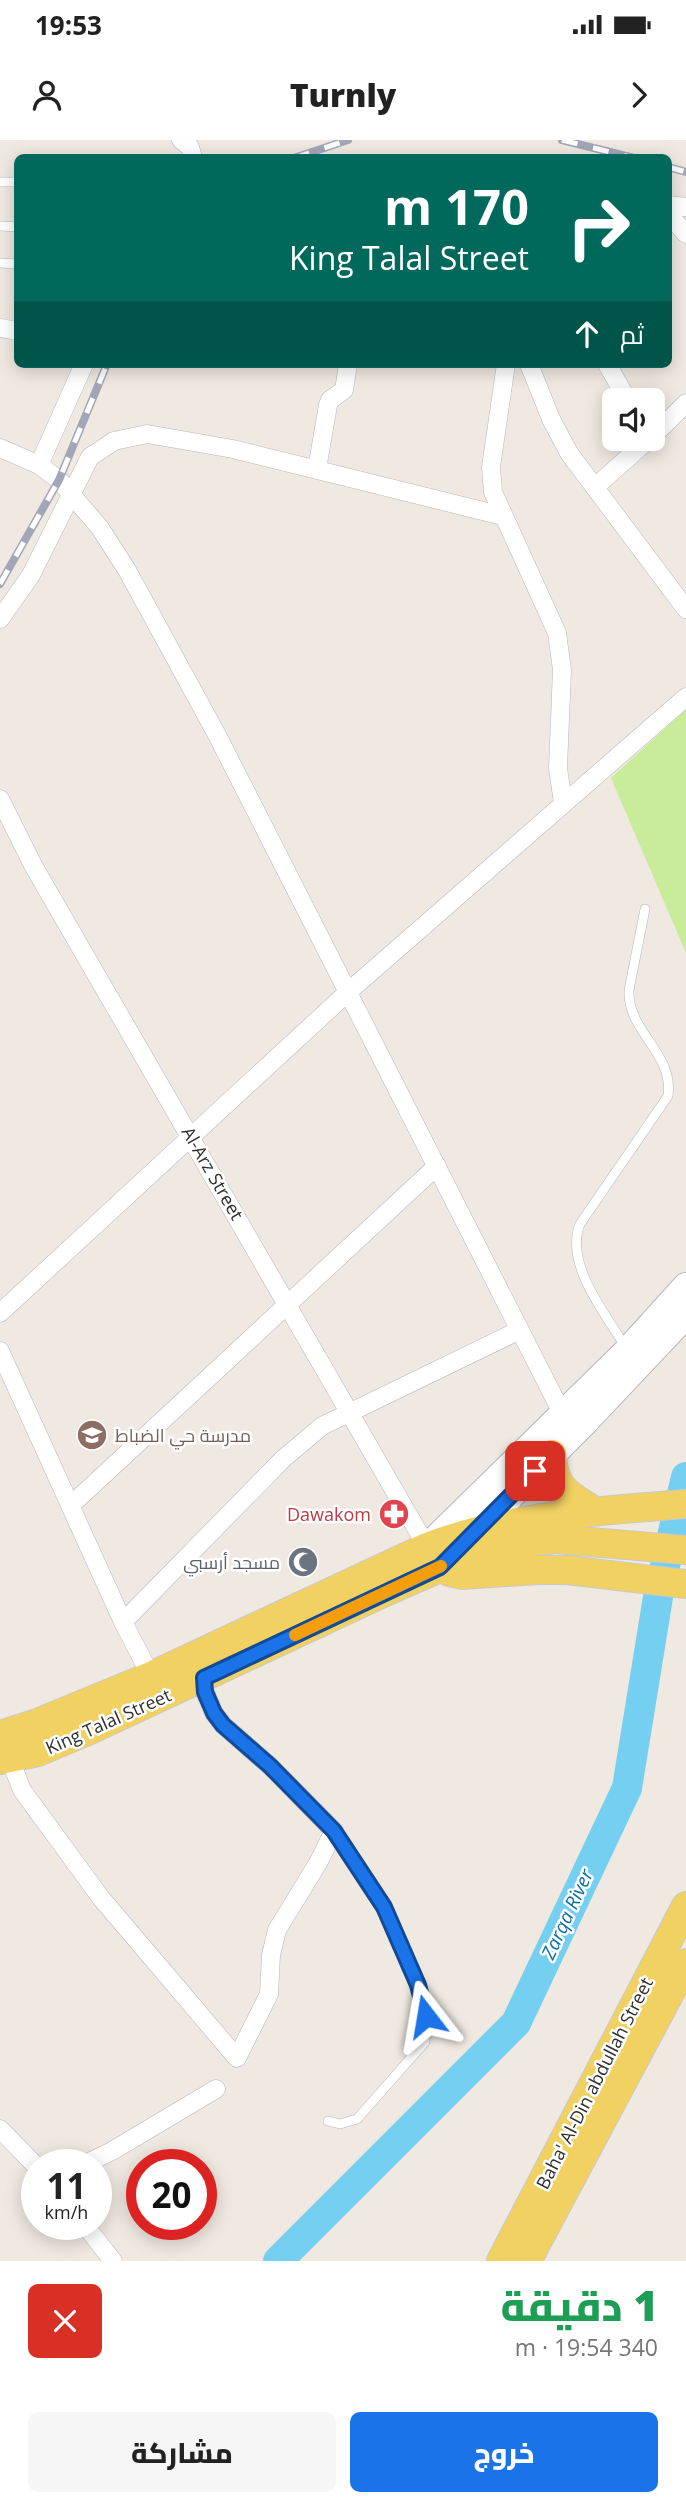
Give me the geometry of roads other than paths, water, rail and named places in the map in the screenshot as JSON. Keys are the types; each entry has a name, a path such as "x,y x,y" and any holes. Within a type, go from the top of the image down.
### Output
{"main road":[{"path":"434,1557 474,1503 628,1350 686,1286"},
{"path":"434,1557 476,1530 686,1315"},
{"path":"552,1454 552,1468 562,1489 595,1511"},
{"path":"476,1530 595,1511 686,1504"},
{"path":"434,1557 474,1553 534,1541 574,1539 686,1550"},
{"path":"434,1557 449,1572 462,1575 567,1570 686,1584"},
{"name":"King Talal Street","path":"3,1756 37,1723 434,1557"},
{"name":"King Talal Street","path":"3,1756 38,1752 204,1678 434,1557"},
{"name":"Baha' Al-Din abdullah Street","path":"501,2261 686,1906"},
{"name":"Baha' Al-Din abdullah Street","path":"527,2261 686,1963"}],"street":[{"path":"181,140 190,147 192,154"},
{"path":"672,219 686,234"},
{"path":"39,465 82,368"},
{"path":"317,469 325,414 330,400 344,390 347,368"},
{"path":"505,368 491,467 493,492 557,633 562,670 557,745 563,803"},
{"path":"531,368 551,419 569,453 686,609"},
{"path":"609,368 621,388"},
{"path":"665,423 686,403"},
{"path":"0,619 31,575 90,457 114,441 148,434 233,449 503,516"},
{"path":"0,448 39,465 71,493 100,527 127,570 217,735 562,1413"},
{"path":"595,487 634,451"},
{"path":"0,1313 348,992 686,697"},
{"name":"Al-Arz Street","path":"0,799 34,867 434,1557"},
{"path":"70,1506 437,1166"},
{"path":"123,1622 283,1459 323,1426 520,1330"},
{"path":"0,1351 123,1622 151,1676"},
{"path":"3,1756 22,1790 101,1898 237,2058 269,1994 271,1955 277,1930 318,1863 334,1831 270,1766 223,1725 214,1713 205,1692 204,1678"},
{"path":"112,2151 216,2089"},
{"path":"0,2129 21,2151"},
{"path":"97,2240 113,2261"}],"lane":[{"path":"628,1350 600,1306 578,1261 575,1237 580,1224 668,1096 670,1082 666,1066 633,1017 628,1003 645,909"},
{"path":"328,2121 340,2124 357,2119 425,2042 426,2016 418,1985 384,1907 334,1831"}],"waterway":[{"name":"Zarqa River","path":"278,2261 516,2023 627,1788 659,1591 686,1477"}],"railway":[{"path":"306,154 348,140"},
{"path":"562,140 618,154"},
{"path":"672,168 686,172"},
{"path":"0,584 59,480 105,368"}],"place":[{"name":"مدرسة حي الضباط","path":"92,1435"},
{"name":"Dawakom","path":"394,1514"},
{"name":"مسجد أرسبي","path":"303,1562"}]}
